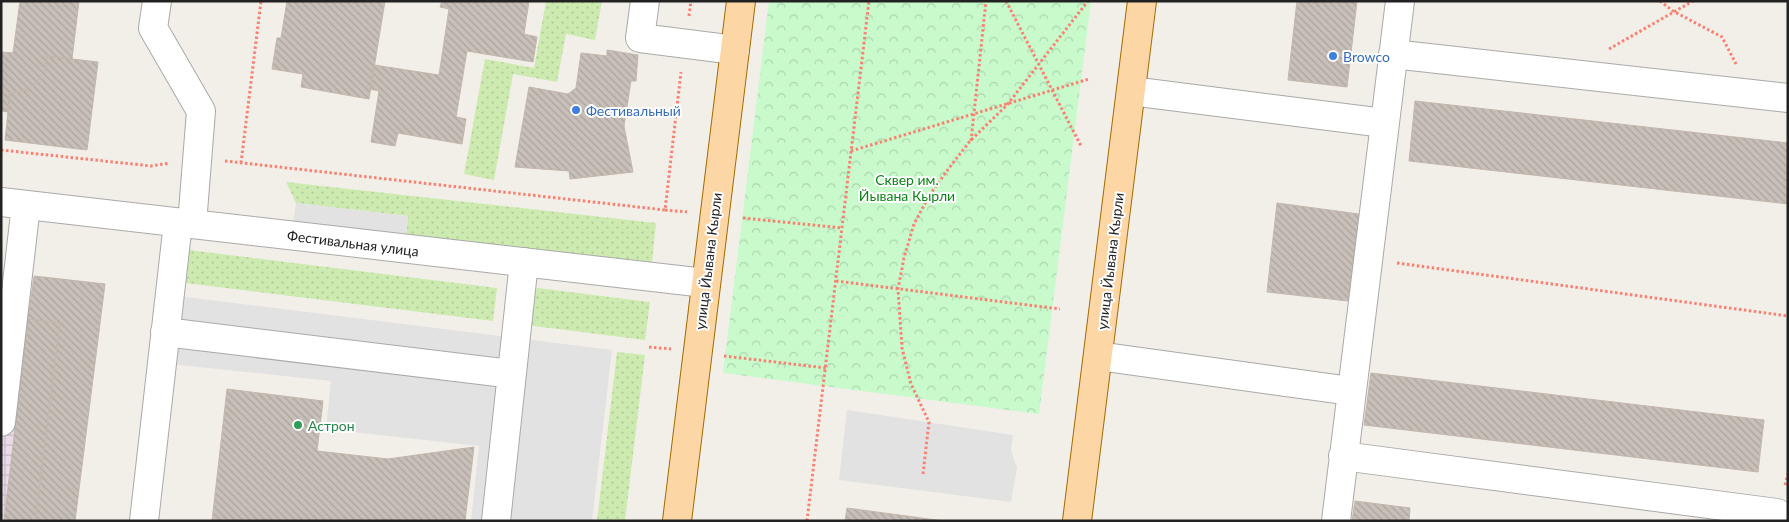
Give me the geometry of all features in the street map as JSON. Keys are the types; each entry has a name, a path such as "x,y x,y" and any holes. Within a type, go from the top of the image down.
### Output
{"main road":[{"name":"улица Йывана Кырли","path":"677,521 741,1"},
{"name":"улица Йывана Кырли","path":"1077,521 1142,1"}],"street":[{"path":"144,521 165,332 197,158 201,111 153,28 157,1"},
{"path":"645,1 640,38 735,50"},
{"path":"1336,521 1400,1"},
{"path":"1392,54 1788,98"},
{"path":"1131,92 1384,123"},
{"path":"1,422 14,204"},
{"name":"Фестивальная улица","path":"14,204 705,283"},
{"path":"496,521 524,262"},
{"path":"165,332 512,374"},
{"path":"1098,356 1351,392"},
{"path":"1343,456 1777,513 1783,521"}],"path":[{"path":"241,163 261,1"},
{"path":"665,210 691,1"},
{"path":"807,521 869,1"},
{"path":"970,141 986,1"},
{"path":"1006,1 1081,146"},
{"path":"923,474 929,422 911,384 904,357 898,289 904,258 914,224 928,196 970,141 1007,105 1088,1"},
{"path":"1660,1 1673,11 1722,37 1750,94"},
{"path":"1608,50 1693,1"},
{"path":"851,151 1089,79"},
{"path":"1,150 150,166 197,158 842,228"},
{"path":"1367,259 1788,316"},
{"path":"836,281 1060,309"},
{"path":"649,347 826,368"}],"shaded area":[{"path":"296,203 408,216 406,235 293,223"},
{"path":"177,296 612,350 592,521 471,521 479,446 326,429 331,381 170,364"},
{"path":"1,309 29,312 4,521 1,521"},
{"path":"847,410 1013,435 1011,450 1017,468 1011,502 839,480"}],"green space":[{"path":"546,1 602,1 595,40 566,34 557,82 513,74 494,180 464,174 485,59 534,68"},
{"name":"Сквер им. Йывана Кырли","path":"769,1 1091,1 1039,414 723,373"},
{"path":"286,182 656,223 652,262 406,235 408,216 296,203"},
{"path":"189,250 497,288 493,321 186,283"},
{"path":"538,288 650,302 645,340 526,325 526,297"},
{"path":"617,352 645,355 625,521 597,521"}],"building":[{"path":"20,1 79,1 72,59 47,56 45,73 28,90 10,93 8,112 1,111 1,52 13,53"},
{"path":"287,1 385,1 369,99 301,87 303,74 272,69 277,38 281,38"},
{"path":"442,1 529,1 524,34 537,37 533,62 467,51 456,117 466,119 462,144 398,133 395,146 371,142 379,91 370,89 374,65 439,75 449,9 440,7"},
{"path":"1297,1 1357,1 1347,87 1288,80"},
{"name":"Фестивальный","path":"607,50 638,55 636,81 631,81 624,126 633,172 570,179 569,171 515,167 529,87 568,94 576,88 581,53 607,56"},
{"path":"47,56 98,62 87,150 5,140 10,93 28,90 45,73"},
{"path":"1415,101 1788,143 1788,204 1409,161"},
{"path":"1277,203 1359,214 1348,301 1267,292"},
{"path":"34,276 105,284 75,521 35,521 60,323 28,319"},
{"path":"28,319 60,323 35,521 4,521"},
{"path":"1371,373 1764,420 1758,472 1364,425"},
{"path":"227,389 323,401 317,451 388,459 474,447 465,521 212,521"},
{"path":"1355,501 1410,508 1409,521 1352,521"},
{"path":"847,508 944,521 845,521"}],"place":[{"name":"Browco","path":"1333,56"},
{"name":"Фестивальный","path":"576,110"},
{"name":"Астрон","path":"298,425"}]}
